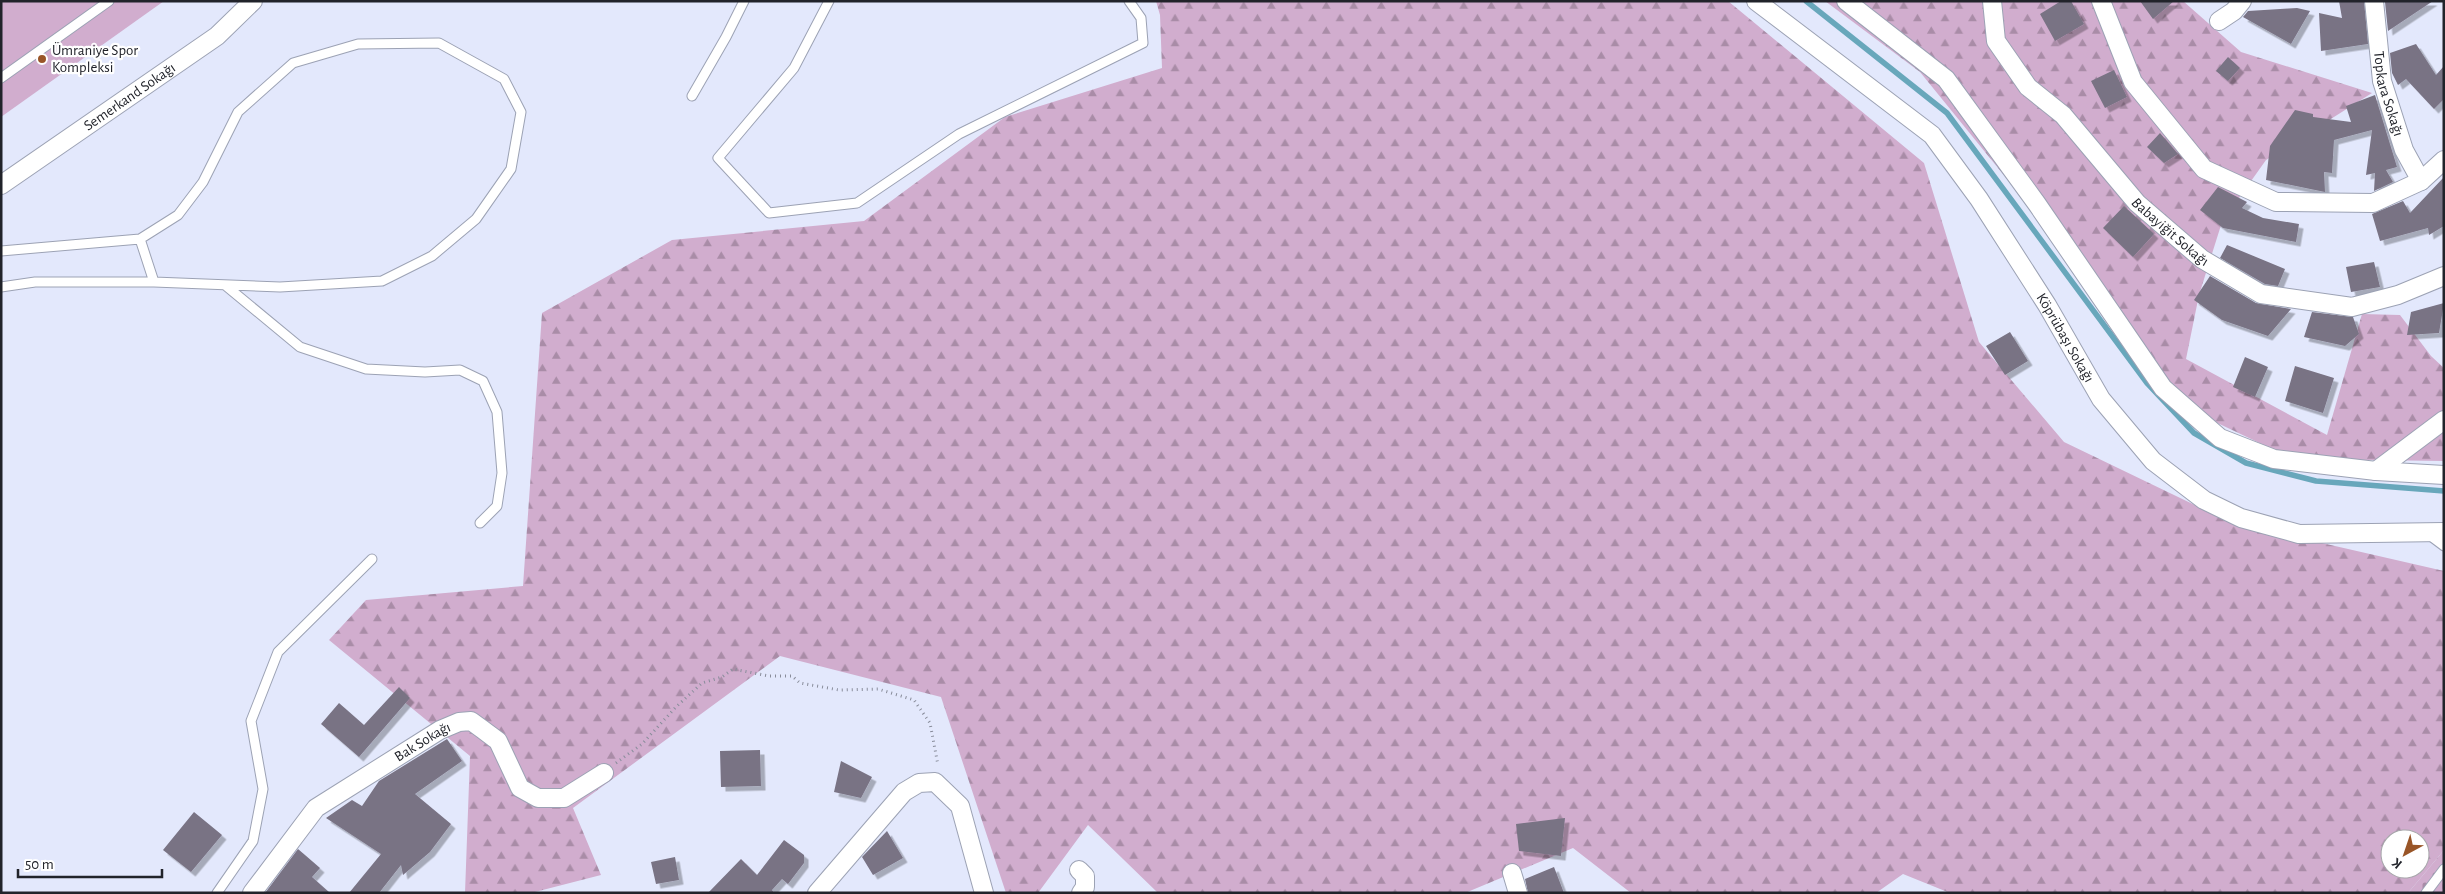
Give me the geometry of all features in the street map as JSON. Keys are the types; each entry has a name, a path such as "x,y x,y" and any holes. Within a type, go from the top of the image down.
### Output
{"street":[{"name":"Semerkand Sokağı","path":"1,185 217,36 253,1"},
{"name":"Köprübaşı Sokağı","path":"1756,1 1932,135 1979,199 2042,297 2101,399 2153,461 2204,500 2241,518 2299,534 2444,532"},
{"path":"1846,1 1946,79 2037,204 2163,388 2220,438 2274,459 2376,471 2444,475"},
{"name":"Babayiğit Sokağı","path":"1992,1 1996,41 2028,87 2063,114 2137,203 2202,259 2261,294 2352,308 2398,295 2444,276"},
{"path":"2101,1 2133,82 2204,169 2276,202 2373,203 2421,181 2444,160"},
{"path":"2219,21 2234,11 2242,1"},
{"name":"Topkara Sokağı","path":"2374,1 2382,81 2404,150 2421,181"},
{"path":"2376,471 2444,420"},
{"name":"Bak Sokağı","path":"252,893 316,808 440,730 459,722 471,721 498,741 520,788 538,798 564,798 604,773"},
{"path":"817,893 904,792 919,783 934,782 960,806 984,893"},
{"path":"1079,870 1085,876 1084,887 1081,893"},
{"path":"1512,873 1518,893"}],"lane":[{"path":"1,78 108,1"},
{"path":"692,96 744,1"},
{"path":"829,1 794,68 718,158 769,214 856,203 959,134 1143,43 1141,18 1129,1"},
{"path":"1,251 140,240 178,215 203,182 238,112 292,63 358,44 439,43 504,79 521,112 511,169 476,219 432,256 382,281 280,287 154,282 36,282 1,287"},
{"path":"140,240 154,282"},
{"path":"225,285 300,347 366,369 424,372 460,370 483,381 497,412 502,473 497,506 480,523"},
{"path":"2426,532 2444,546"},
{"path":"217,893 253,841 263,789 251,721 278,652 372,560"},
{"path":"2426,893 2444,869"}],"path":[{"path":"604,773 642,744 676,707 702,683 722,677 733,669 769,676 792,676 800,682 839,690 878,689 914,700 930,723 938,764 934,782"}],"green space":[{"name":"Ümraniye Spor Kompleksi","path":"1,1 164,1 1,117"},
{"path":"1156,1 1728,1 1924,163 1979,342 2064,442 2230,522 2444,571 2444,850 2430,867 2430,829 2380,829 2380,879 2420,879 2408,893 1950,893 1903,874 1876,893 1631,893 1573,848 1465,893 1158,893 1088,825 1038,893 1006,893 941,697 780,656 573,808 601,875 531,893 465,893 470,756 329,640 366,600 523,586 542,313 672,240 864,221 1005,117 1162,68 1160,15"},
{"path":"1825,1 2183,1 2241,52 2372,93 2266,160 2222,222 2199,295 2186,359 2327,435 2362,314 2400,315 2431,356 2444,368 2444,461 2293,459 2190,410 2076,264 1920,72"},
{"path":"2444,850 2444,893 2408,893 2420,879 2430,879 2430,867"}],"building":[{"path":"2061,1 2071,1 2084,24 2055,41 2040,14"},
{"path":"2140,1 2174,1 2153,19"},
{"path":"2339,1 2364,1 2368,44 2321,51 2319,13 2342,18"},
{"path":"2433,1 2388,31 2385,2"},
{"path":"2297,8 2310,11 2291,44 2243,17 2248,11"},
{"path":"2416,44 2436,75 2444,66 2444,99 2434,109 2406,79 2398,85 2392,73 2390,53"},
{"path":"2228,57 2240,68 2228,81 2216,71"},
{"path":"2114,70 2127,97 2105,108 2091,81"},
{"path":"2375,95 2397,167 2386,170 2393,182 2374,191 2375,173 2366,175 2372,130 2334,140 2332,173 2324,172 2325,192 2266,180 2270,146 2295,110 2313,114 2313,117 2351,122 2346,106"},
{"path":"2160,133 2178,154 2164,163 2147,147"},
{"path":"2444,177 2444,226 2429,235 2428,228 2380,241 2372,214 2403,201 2410,213"},
{"path":"2218,187 2247,202 2242,208 2263,218 2299,224 2296,242 2223,228 2200,210"},
{"path":"2124,206 2154,234 2133,257 2103,228"},
{"path":"2227,245 2285,269 2278,286 2265,284 2220,258"},
{"path":"2374,262 2380,287 2351,292 2346,267"},
{"path":"2210,276 2256,303 2291,309 2268,336 2222,320 2194,300"},
{"path":"2444,303 2439,333 2407,335 2411,312"},
{"path":"2312,312 2353,317 2359,334 2345,346 2304,337"},
{"path":"2010,332 2028,361 2005,375 1986,346"},
{"path":"2245,357 2268,367 2255,397 2233,387"},
{"path":"2295,366 2334,378 2323,413 2285,401"},
{"path":"399,687 410,698 359,757 321,724 339,703 364,725"},
{"path":"447,739 462,761 415,794 451,824 430,852 403,875 401,865 379,893 349,893 381,854 326,818 352,800 362,806 379,781"},
{"path":"760,750 761,786 721,787 720,751"},
{"path":"841,761 872,777 861,798 834,792"},
{"path":"194,812 222,835 191,872 163,850"},
{"path":"1565,818 1561,856 1519,851 1516,824"},
{"path":"887,831 903,858 873,875 862,857"},
{"path":"784,840 804,855 804,863 788,884 782,879 772,890 774,893 708,893 741,859 757,875"},
{"path":"298,849 320,868 312,877 330,893 265,893"},
{"path":"675,857 679,880 656,884 651,862"},
{"path":"1554,867 1564,893 1528,893 1525,879"}],"waterway":[{"path":"1806,1 1947,113 2147,383 2194,433 2246,463 2316,481 2444,491"}],"place":[{"name":"Ümraniye Spor Kompleksi","path":"42,59"}]}
